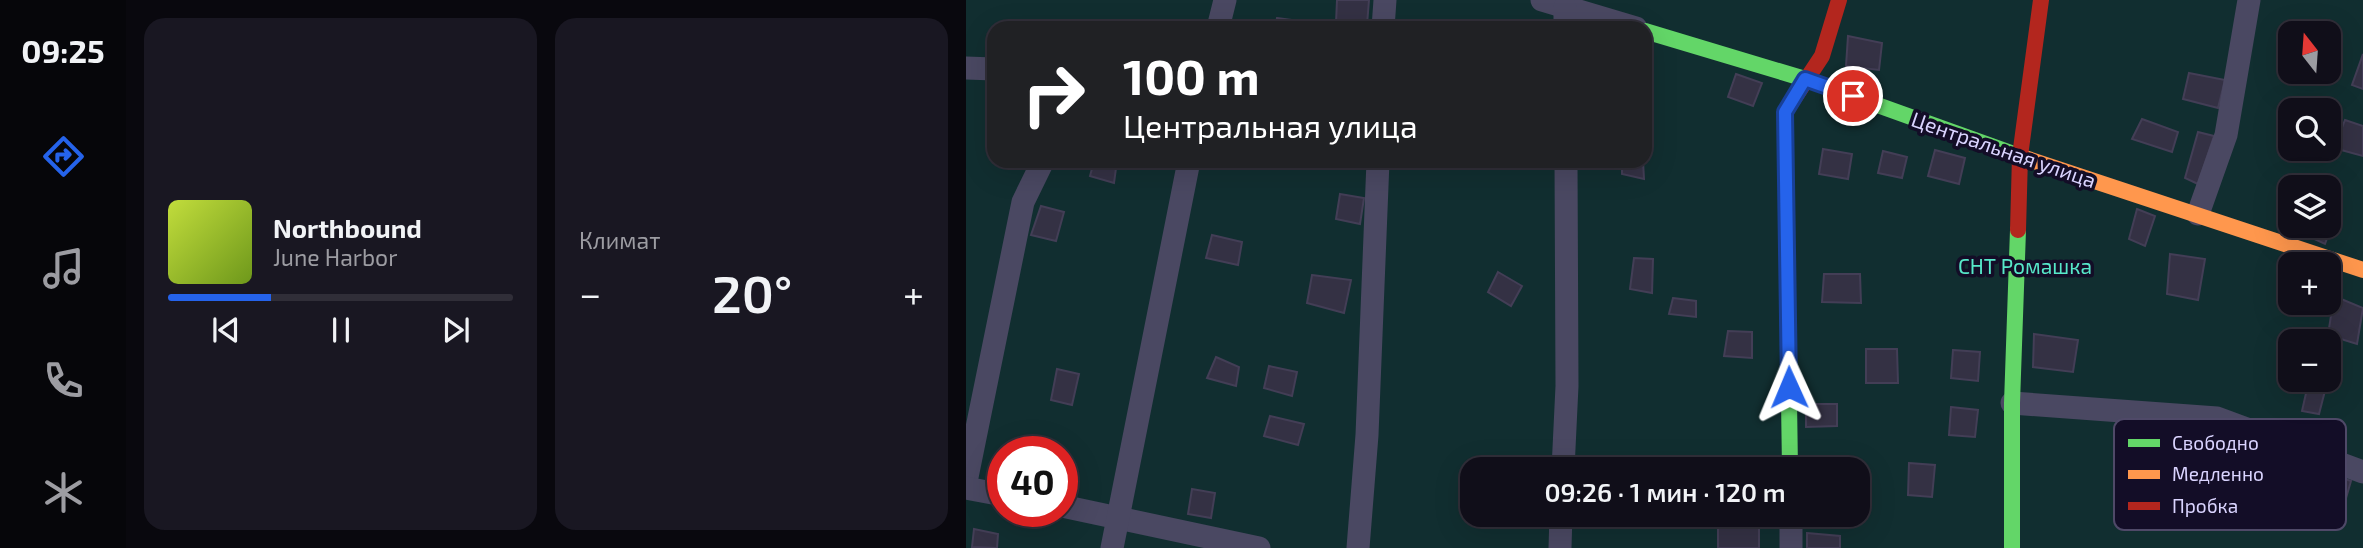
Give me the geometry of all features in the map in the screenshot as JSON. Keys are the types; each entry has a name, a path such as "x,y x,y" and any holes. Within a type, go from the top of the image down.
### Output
{"street":[{"path":"1220,21 1225,0"},
{"path":"1384,21 1385,0"},
{"path":"1542,0 1565,17 1591,21"},
{"path":"1790,457 1785,112 1822,56 1839,0"},
{"path":"2012,548 2011,403 2020,156 2041,0"},
{"path":"2198,214 2226,135 2249,0"},
{"name":"Центральная улица","path":"1652,33 1805,79 2020,156 2363,270"},
{"path":"966,68 987,69"},
{"path":"966,482 1023,202 1040,168"},
{"path":"1112,548 1188,168"},
{"path":"1358,548 1367,435 1378,168"},
{"path":"1564,457 1567,386 1566,168"},
{"path":"2011,403 2220,419"},
{"path":"2346,466 2363,472"},
{"path":"966,488 987,492"},
{"path":"1078,509 1259,548"},
{"path":"1560,548 1561,527"},
{"path":"1791,527 1791,548"}],"green space":[{"name":"СНТ Ромашка","path":"966,0 2363,0 2363,548 966,548"}],"building":[{"path":"1337,0 1369,0 1367,21 1336,21"},
{"path":"1277,18 1300,21 1276,21"},
{"path":"1848,36 1882,43 1879,70 1846,66"},
{"path":"2363,54 2363,89 2352,85"},
{"path":"2189,73 2225,80 2218,108 2183,99"},
{"path":"1736,74 1762,83 1753,106 1728,97"},
{"path":"2142,119 2178,132 2172,152 2132,139"},
{"path":"2345,120 2363,126 2363,156 2341,150 2341,130"},
{"path":"2198,132 2214,136 2198,184 2185,178"},
{"path":"1823,149 1852,154 1848,179 1819,174"},
{"path":"1935,150 1965,158 1959,184 1928,176"},
{"path":"1883,151 1907,157 1902,178 1878,173"},
{"path":"1092,168 1116,168 1114,183 1090,176"},
{"path":"1622,168 1643,168 1644,179 1622,174"},
{"path":"1340,194 1364,198 1360,224 1336,219"},
{"path":"1041,206 1064,212 1056,241 1031,235"},
{"path":"2137,209 2155,216 2145,246 2129,239"},
{"path":"1212,235 1242,242 1238,265 1206,258"},
{"path":"2312,238 2327,238 2325,244"},
{"path":"2170,254 2205,259 2198,300 2167,294"},
{"path":"1634,258 1653,259 1652,293 1630,289"},
{"path":"1498,272 1522,286 1511,306 1488,292"},
{"path":"1824,274 1860,274 1861,303 1822,302"},
{"path":"1312,275 1351,280 1344,313 1307,303"},
{"path":"1673,298 1696,301 1696,317 1669,314"},
{"path":"2341,299 2363,308 2357,344 2341,339 2341,329 2329,329 2331,315 2341,315"},
{"path":"1728,331 1752,332 1752,358 1724,356"},
{"path":"2034,334 2078,340 2073,372 2033,367"},
{"path":"1866,349 1897,349 1898,383 1866,383"},
{"path":"1953,350 1980,352 1978,381 1951,378"},
{"path":"1216,357 1239,367 1236,386 1207,378"},
{"path":"1269,366 1297,372 1292,396 1264,388"},
{"path":"1057,369 1079,374 1072,405 1051,400"},
{"path":"2306,392 2325,392 2319,414 2302,411"},
{"path":"1806,404 1837,404 1837,426 1806,427"},
{"path":"1951,407 1978,410 1975,437 1949,435"},
{"path":"1270,416 1304,424 1298,445 1264,436"},
{"path":"1909,463 1935,465 1932,497 1908,495"},
{"path":"2346,479 2351,481 2346,498"},
{"path":"1192,489 1215,493 1211,518 1188,514"},
{"path":"1718,527 1759,527 1759,548 1718,548"},
{"path":"974,529 998,534 997,548 972,547"},
{"path":"1807,533 1840,536 1840,548 1807,548"}],"traffic: fast":[{"path":"1652,33 1805,79 2025,158"},
{"path":"1786,193 1790,457"},
{"path":"2012,548 2012,403 2018,230"}],"traffic: slow":[{"path":"2025,158 2363,270"}],"traffic: jam":[{"path":"1786,193 1785,112 1822,56 1839,0"},
{"path":"2018,230 2020,156 2041,0"}],"route":[{"path":"1789,387 1785,112 1805,79 1853,96"}]}
